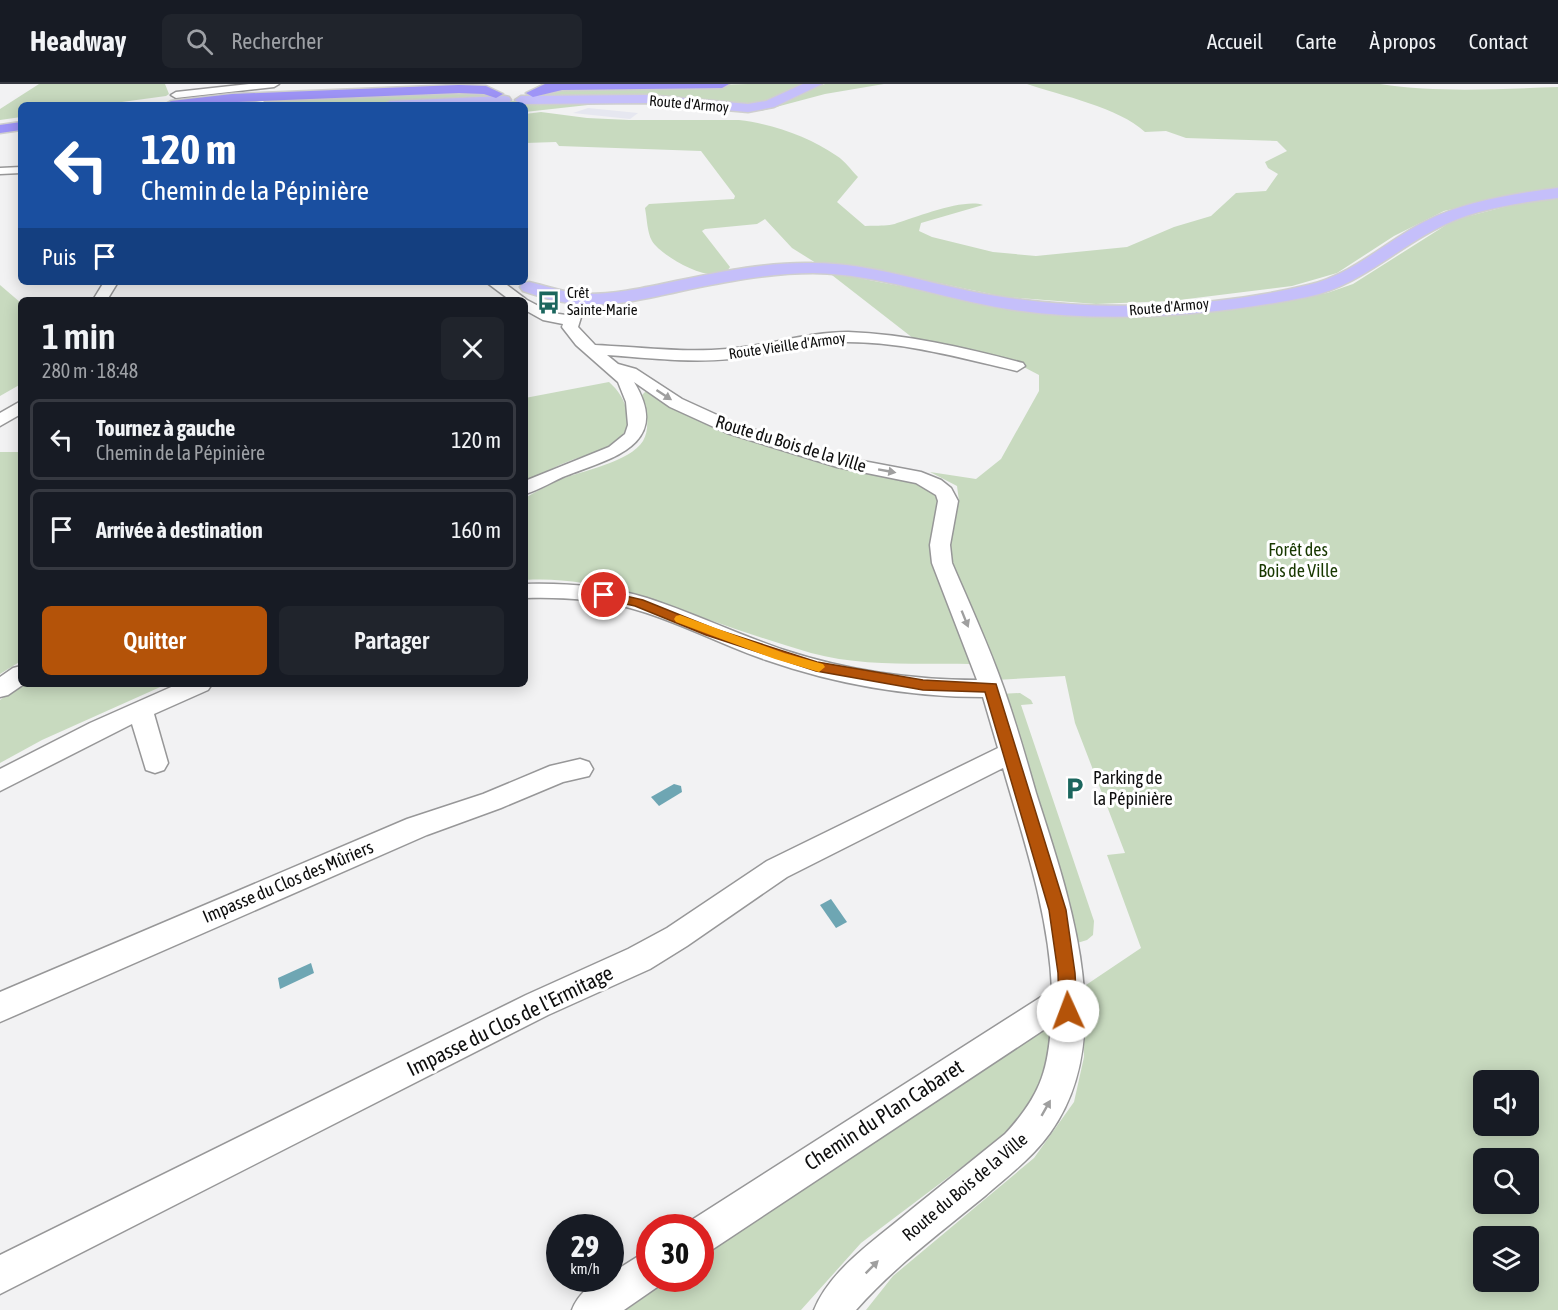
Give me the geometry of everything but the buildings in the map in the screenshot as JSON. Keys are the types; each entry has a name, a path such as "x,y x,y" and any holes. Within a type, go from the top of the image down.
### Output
{"highway":[{"path":"169,101 275,88 341,84"},
{"path":"275,88 369,84"},
{"path":"212,100 424,84"},
{"path":"529,96 545,88 562,86 723,84"},
{"path":"169,101 454,89 502,92"},
{"path":"0,127 18,124"}],"main road":[{"name":"Route d'Armoy","path":"502,92 556,100 647,99 748,108 770,104 792,92 816,84"},
{"path":"473,102 502,92"},
{"name":"Route d'Armoy","path":"524,293 584,307 632,301 762,273 797,268 873,274 1011,304 1113,311 1169,309 1290,294 1330,285 1354,275 1424,229 1442,220 1514,201 1558,193"}],"street":[{"path":"0,171 18,170"},
{"path":"501,285 524,293"},
{"name":"Route du Bois de la Ville","path":"584,307 572,331 613,368 630,372 676,403 733,429 844,463 921,478 940,487 948,501 940,544 942,563 991,688 1057,910 1068,997 1068,1025 1059,1079 1050,1103 1035,1126 1017,1146 883,1257 833,1310"},
{"name":"Route Vieille d'Armoy","path":"591,350 651,355 724,355 820,338 855,337 894,341 1017,366"},
{"path":"528,487 565,469 616,451 632,438 638,424 636,406 629,388 613,368"},
{"path":"0,421 18,408"},
{"path":"528,591 568,590 616,597 639,603 779,656 836,671 923,685 991,688"},
{"path":"0,689 18,676"},
{"path":"0,781 66,745 193,687"},
{"path":"141,710 155,764"},
{"name":"Impasse du Clos de l'Ermitage","path":"0,1275 537,1005 639,959 677,937 777,869 1011,753"},
{"name":"Impasse du Clos des Mûriers","path":"0,1007 417,827 492,801 559,773 580,769"},
{"name":"Chemin du Plan Cabaret","path":"714,1227 1068,997"},
{"path":"591,1310 636,1279"}],"shaded area":[{"path":"588,108 638,113 630,119 573,113"}],"green space":[{"path":"39,84 165,84 169,94 122,102 18,102 18,117 0,120 0,109"},
{"path":"807,84 778,95 778,98 753,106 539,95 544,90"},
{"path":"825,84 884,84 825,94 761,111 701,111 701,109 747,109"},
{"path":"1027,84 1380,84 1424,89 1469,90 1558,87 1558,188 1526,192 1444,211 1394,236 1337,273 1292,286 1171,301 1096,304 1005,297 862,267 816,263 792,248 765,219 757,224 702,231 730,267 723,273 702,273 678,262 658,248 649,233 645,208 649,204 734,199 735,196 701,151 559,146 556,142 528,143 528,114 541,112 587,118 629,120 739,120 765,125 791,132 815,143 845,163 858,177 837,202 865,226 893,224 964,204 983,205 921,223 919,231 932,237 993,252 1036,256 1127,247 1174,227 1211,216 1236,193 1266,191 1278,174 1268,168 1265,162 1287,151 1277,141 1186,138 1166,131 1145,132 1120,116"},
{"path":"477,91 490,96 454,102 230,102"},
{"path":"499,101 615,102 528,112 528,102 489,102"},
{"name":"Forêt des Bois de Ville","path":"1558,197 1558,1310 866,1310 893,1276 1034,1158 1074,1102 1084,1057 1083,987 1141,948 1107,855 1125,853 1075,723 1065,676 995,680 951,560 950,539 959,501 957,486 930,472 976,479 1001,459 1039,391 1039,375 1012,361 918,342 828,272 997,305 1182,313 1327,293 1353,284 1454,220 1519,203"},
{"path":"0,285 18,300 18,386 0,396"},
{"path":"609,382 625,404 627,425 624,434 610,446 566,462 528,480 528,397"},
{"path":"647,390 674,408 917,481 940,495 931,543 973,657 970,664 890,663 830,657 785,645 618,590 572,581 528,580 528,496 559,480 617,460 637,448 643,441 647,430 642,395"},
{"path":"0,452 18,452 18,663 0,674"},
{"path":"18,686 160,687 42,740 0,763 0,700"},
{"path":"1020,693 1033,704 1021,705 1094,921 1093,935 1087,940 1074,944 999,694"},
{"path":"1051,1022 1052,1048 1036,1094 1003,1136 861,1243 801,1310 626,1310 652,1292 714,1292 714,1249 808,1183"}],"water":[{"path":"674,784 681,786 682,792 659,806 651,797"},
{"path":"831,899 847,922 836,928 820,905"},
{"path":"311,963 314,973 280,989 278,978"}],"slow traffic":[{"path":"680,619 779,656 819,667"}],"place":[{"name":"Crêt Sainte-Marie","path":"549,302"},
{"name":"Parking de la Pépinière","path":"1075,788"}],"route":[{"path":"604,595 639,603 711,632 816,667 923,685 991,688 1057,910 1063,940 1068,1011"}]}
